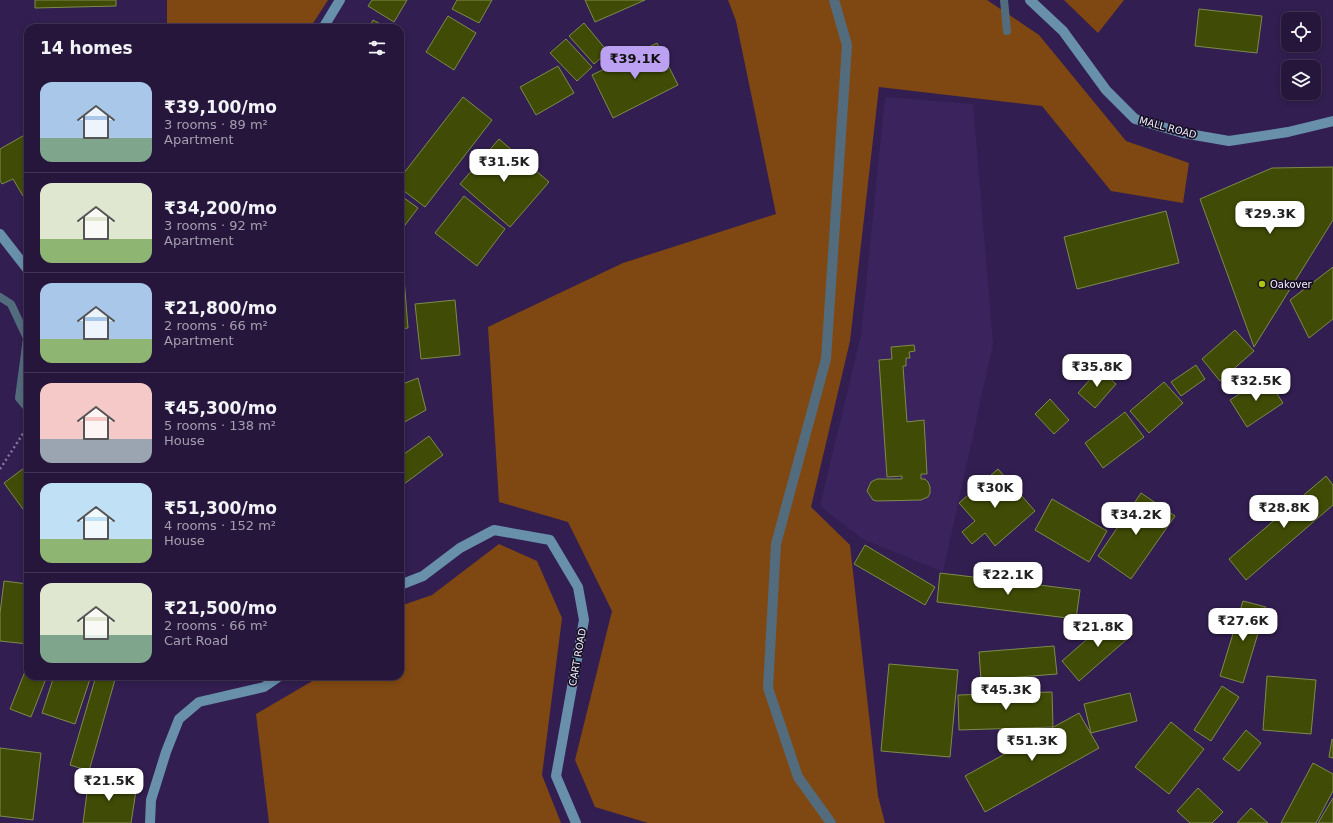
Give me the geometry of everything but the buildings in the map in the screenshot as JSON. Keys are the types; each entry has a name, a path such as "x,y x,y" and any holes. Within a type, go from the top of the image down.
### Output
{"main road":[{"path":"325,24 340,0"},
{"name":"MALL ROAD","path":"1030,0 1063,31 1106,90 1135,119 1183,133 1229,141 1288,132 1333,121"},
{"path":"0,234 24,265"},
{"name":"CART ROAD","path":"404,583 423,576 460,548 494,530 550,540 578,587 584,620 556,776 576,823"},
{"path":"150,823 151,800 166,752 179,719 199,702 264,687 274,680"}],"street":[{"path":"831,823 798,777 768,688 776,544 826,359 847,45 834,0"}],"lane":[{"path":"1004,0 1008,31"},
{"path":"0,297 12,304 24,331"},
{"path":"24,360 19,398 24,404"}],"path":[{"path":"0,469 24,432"}],"shaded area":[{"path":"167,0 328,0 313,24 167,24"},
{"path":"728,0 987,0 1039,35 1126,141 1189,163 1183,203 1111,191 1042,106 879,87 850,341 811,507 850,545 878,796 885,823 648,823 595,807 575,760 612,611 568,522 499,502 488,327 623,263 776,214 736,21"},
{"path":"1064,0 1124,0 1098,33"},
{"path":"885,97 973,104 993,344 943,572 861,538 820,506 861,335"},
{"path":"499,544 537,561 562,618 542,775 561,823 269,823 256,714 314,680 404,680 404,605 432,595"}],"place":[{"name":"Oakover","path":"1262,284"}]}
